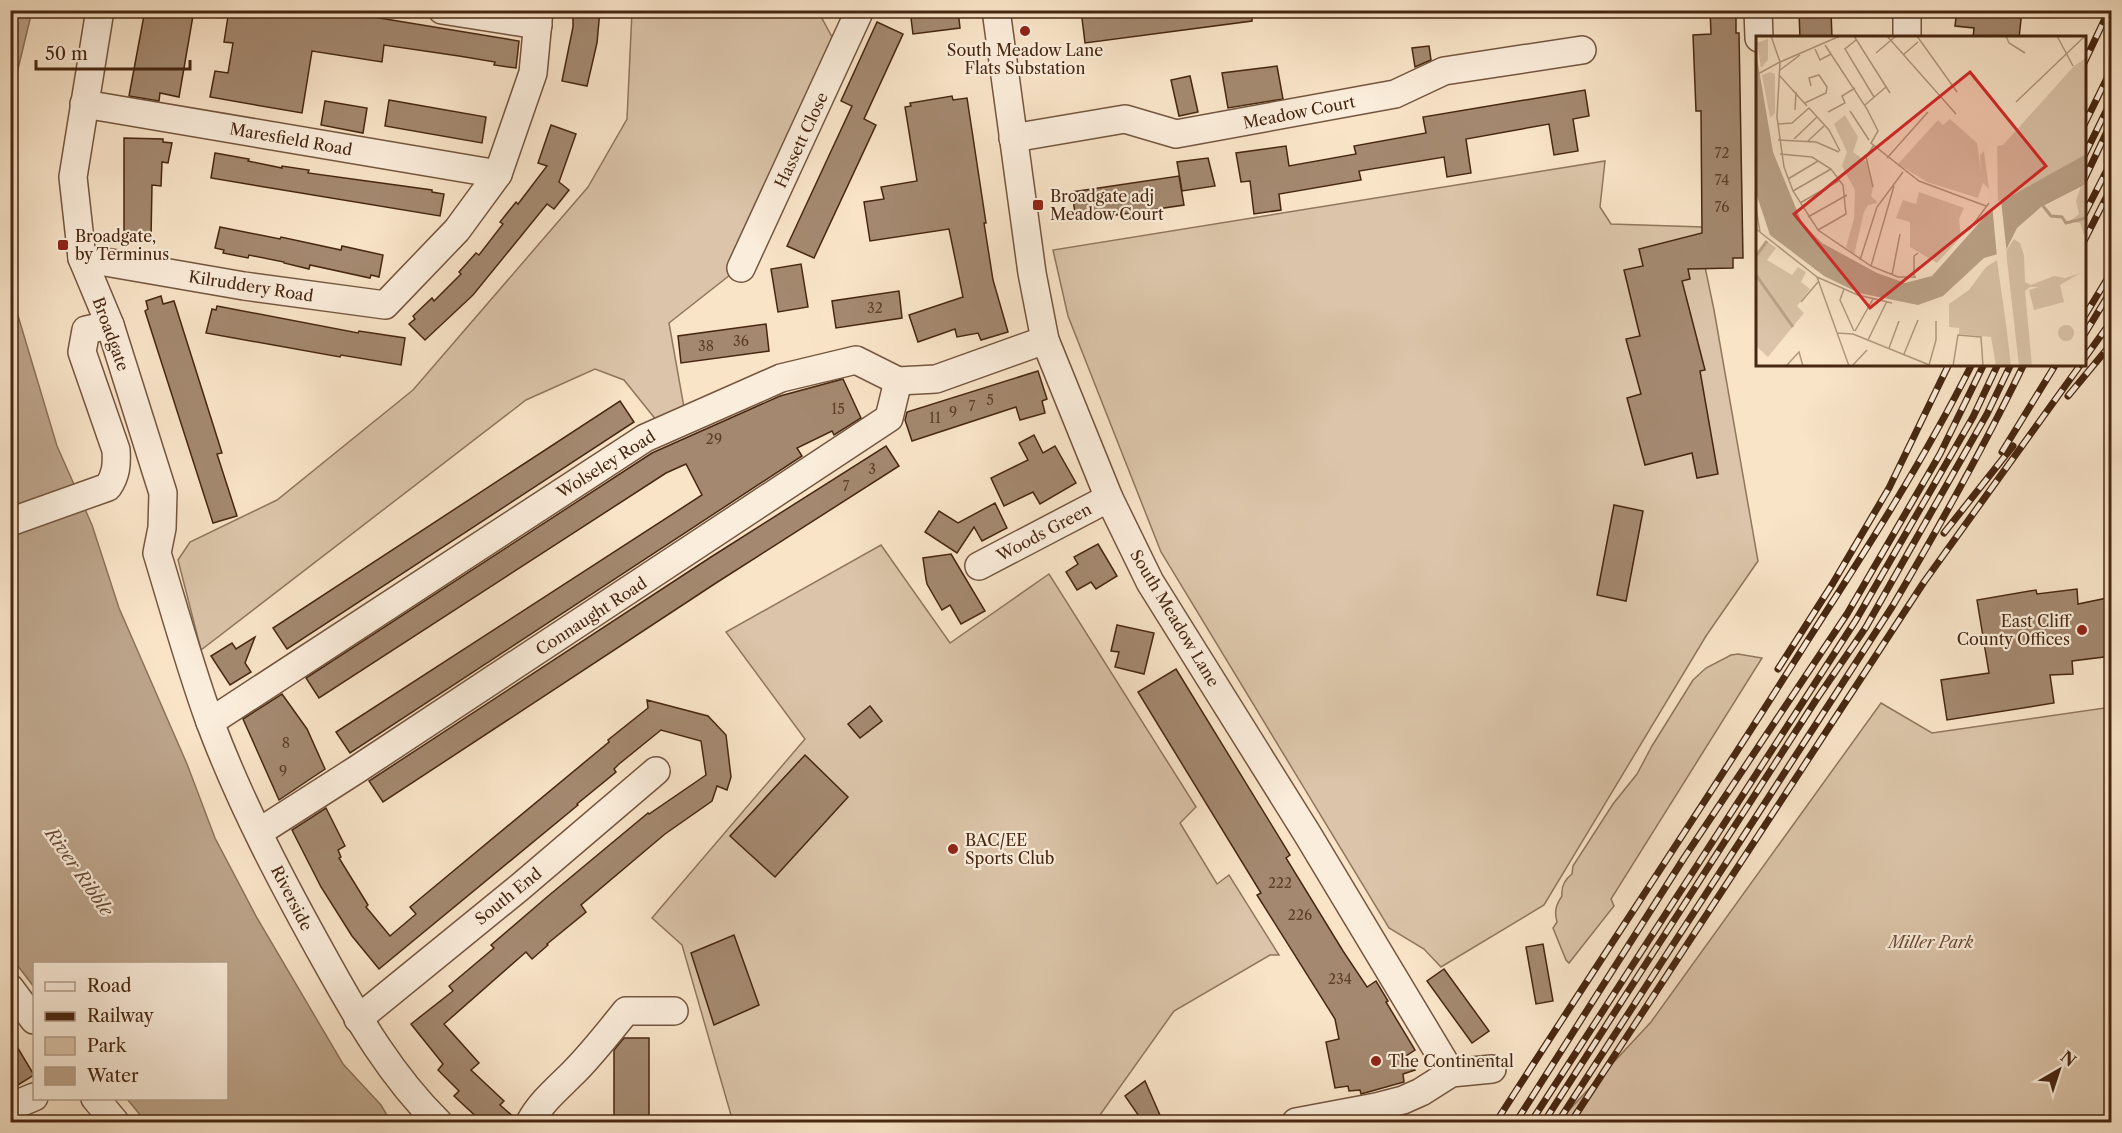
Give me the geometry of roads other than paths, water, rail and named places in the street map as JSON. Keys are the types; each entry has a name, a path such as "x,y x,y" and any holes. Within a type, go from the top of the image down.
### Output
{"street":[{"name":"Broadgate","path":"100,10 73,177 82,258 110,325 163,493 162,528 157,553 188,651"},
{"path":"442,10 538,18 533,73 498,174"},
{"name":"Hassett Close","path":"741,268 860,10"},
{"name":"South Meadow Lane","path":"996,10 1032,273 1045,339 1109,498 1150,582 1308,835 1451,1073"},
{"path":"1758,10 1759,36"},
{"path":"1907,10 1907,36"},
{"name":"Meadow Court","path":"1013,138 1125,119 1176,135 1395,93 1444,72 1582,50"},
{"name":"Maresfield Road","path":"84,105 498,174"},
{"name":"Kilruddery Road","path":"82,258 244,285 385,305 457,230 498,174"},
{"path":"10,522 108,487 114,477 117,463 116,450 82,352 86,330 110,325"},
{"name":"Wolseley Road","path":"210,722 645,438 781,378 856,360 898,381 936,379 1045,339"},
{"name":"Connaught Road","path":"259,832 376,758 889,418 898,381"},
{"name":"Woods Green","path":"980,566 1109,498"},
{"name":"Riverside","path":"188,651 210,722 259,832 306,925 358,1018 393,1070 426,1111 438,1122"},
{"name":"South End","path":"358,1018 520,887 657,771"},
{"path":"10,988 33,1019"},
{"path":"530,1122 536,1110 553,1090 583,1063 626,1011 674,1011"},
{"path":"1296,1122 1403,1100 1421,1092 1451,1073 1492,1069"},
{"path":"10,1107 33,1097"},
{"path":"97,1100 116,1122"}],"water":[{"path":"10,11 32,11 11,98"},
{"name":"River Ribble","path":"10,289 57,446 92,525 119,608 187,764 215,838 257,918 343,1064 381,1105 391,1122 146,1122 128,1100 228,1100 228,962 33,962 33,986 11,957"}],"railway":[{"path":"2086,59 2109,10"},
{"path":"2086,121 2112,68"},
{"path":"2086,152 2112,99"},
{"path":"2086,176 2112,121"},
{"path":"2086,211 2112,160"},
{"path":"2086,237 2112,186"},
{"path":"2086,314 2112,271"},
{"path":"2086,332 2112,289"},
{"path":"2086,356 2112,320"},
{"path":"2068,396 2112,343"},
{"path":"1778,669 1833,583 1889,488 1948,366"},
{"path":"1496,1122 1873,538 1954,400 1971,366"},
{"path":"1516,1122 1684,858 1847,614 1940,454 1983,366"},
{"path":"1531,1122 1856,620 1973,417 1997,366"},
{"path":"1544,1122 1816,700 1866,627 1987,414 2010,366"},
{"path":"1558,1122 1892,607 1961,487 2023,366"},
{"path":"2002,452 2055,366"},
{"path":"1571,1122 1924,582 2080,366"},
{"path":"1944,533 2013,446"}],"place":[{"name":"South Meadow Lane Flats Substation","path":"1025,31"},
{"name":"Broadgate adj Meadow Court","path":"1038,205"},
{"name":"Broadgate, by Terminus","path":"63,245"},
{"name":"East Cliff County Offices","path":"2082,630"},
{"name":"BAC/EE Sports Club","path":"953,849"},
{"name":"The Continental","path":"1376,1061"}],"park label":[{"name":"Miller Park","path":"1931,942"}]}
